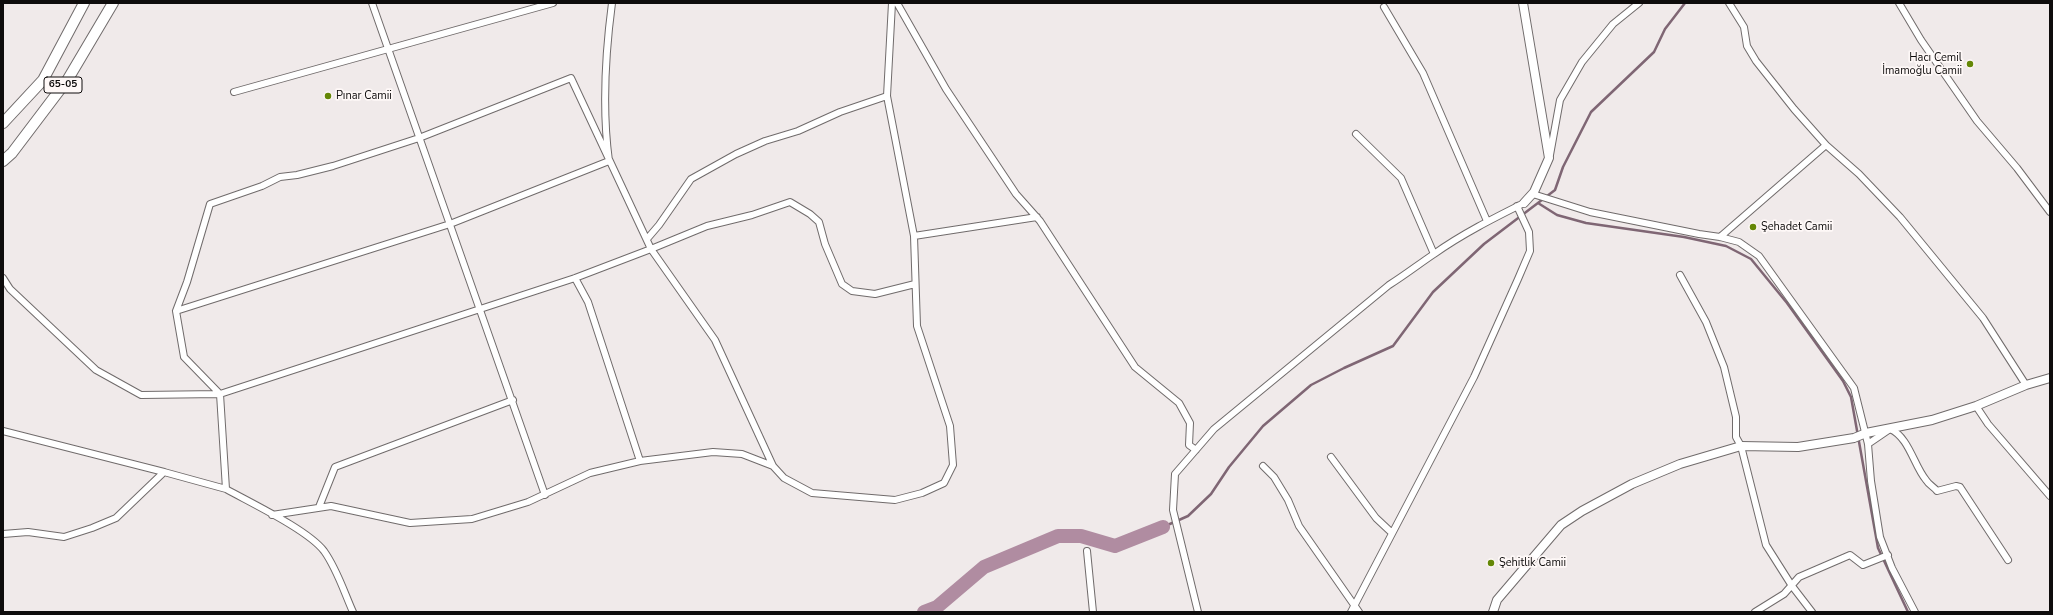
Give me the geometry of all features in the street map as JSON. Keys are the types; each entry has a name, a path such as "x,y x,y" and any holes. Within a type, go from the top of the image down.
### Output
{"highway":[{"name":"65-05","path":"3,123 43,80 84,3"},
{"name":"65-05","path":"3,161 12,153 68,79 113,3"}],"street":[{"path":"372,3 479,310 513,400 545,495"},
{"path":"234,92 553,3"},
{"path":"609,162 604,126 605,86 612,3"},
{"path":"226,489 220,394 184,357 176,311 187,282 210,204 262,186 280,177 297,175 333,166 419,138 570,78 651,249 715,340 773,466 784,478 812,493 895,500 922,493 944,483 953,465 950,426 917,326 914,236 887,96 892,3"},
{"path":"896,3 946,89 1016,194 1037,217 1135,367 1179,403 1190,423 1190,445 1196,450"},
{"path":"1523,3 1549,158"},
{"path":"1198,612 1173,510 1175,474 1214,429 1389,285 1416,269 1434,254 1487,221 1520,207 1535,193 1549,158 1560,100 1582,62 1613,24 1639,3"},
{"path":"1729,3 1744,27 1747,46 1756,62 1794,109 1826,145 1859,174 1900,217 1984,318 2026,385"},
{"path":"1899,3 1922,40 1977,121 2017,168 2050,212"},
{"path":"1384,7 1423,73 1487,221"},
{"path":"646,239 659,225 691,179 736,154 765,141 798,131 840,112 887,96"},
{"path":"1356,134 1401,178 1434,254"},
{"path":"1720,236 1826,145"},
{"path":"176,311 450,224 609,162"},
{"path":"1535,193 1590,212 1699,234 1720,236 1739,242 1759,256 1854,388 1866,432 1871,482 1880,537 1892,568 1915,612"},
{"path":"3,278 10,289 96,370 141,395 220,394 576,278 707,226 752,215 790,202 810,214 819,222 825,244 842,284 852,291 875,294 915,284"},
{"path":"1351,612 1481,363 1530,252 1529,232 1520,207"},
{"path":"914,236 1037,217"},
{"path":"1680,275 1706,322 1724,367 1736,416 1736,437 1741,446 1766,545 1792,586 1812,612"},
{"path":"576,278 588,302 640,461"},
{"path":"1493,612 1497,600 1560,525 1582,511 1646,478 1680,464 1741,446 1798,447 1854,438 1866,432 1932,420 1976,406 2026,385 2050,378"},
{"path":"319,507 335,467 513,400"},
{"path":"1976,406 1988,424 2050,496"},
{"path":"1868,444 1890,429 1894,431 1903,442 1928,484 1940,491 1956,486 1960,487 2008,560"},
{"path":"3,431 226,489 311,538 324,552 339,579 353,612"},
{"path":"272,515 331,506 410,523 472,519 528,502 590,473 640,461 713,452 742,454 773,466"},
{"path":"1331,457 1376,518 1392,533"},
{"path":"1263,466 1274,477 1288,500 1299,526 1359,612"},
{"path":"3,534 28,532 64,537 92,528 116,518 164,472"},
{"path":"1087,551 1094,612"},
{"path":"1756,612 1784,594 1800,577 1850,555 1863,565 1887,556"}],"waterway":[{"path":"1163,527 1188,516 1211,494 1229,467 1263,426 1311,385 1393,346 1433,292 1484,244 1555,190 1563,167 1591,112 1654,52 1665,29 1685,3"},
{"path":"1538,203 1557,215 1586,223 1684,237 1726,246 1751,259 1787,303 1843,381 1851,397 1878,548 1908,612"},
{"path":"924,612 937,607 984,567 1058,536 1081,536 1115,546 1163,527"}],"place":[{"name":"Hacı Cemil İmamoğlu Camii","path":"1970,64"},
{"name":"Pınar Camii","path":"328,96"},
{"name":"Şehadet Camii","path":"1753,227"},
{"name":"Şehitlik Camii","path":"1491,563"}]}
